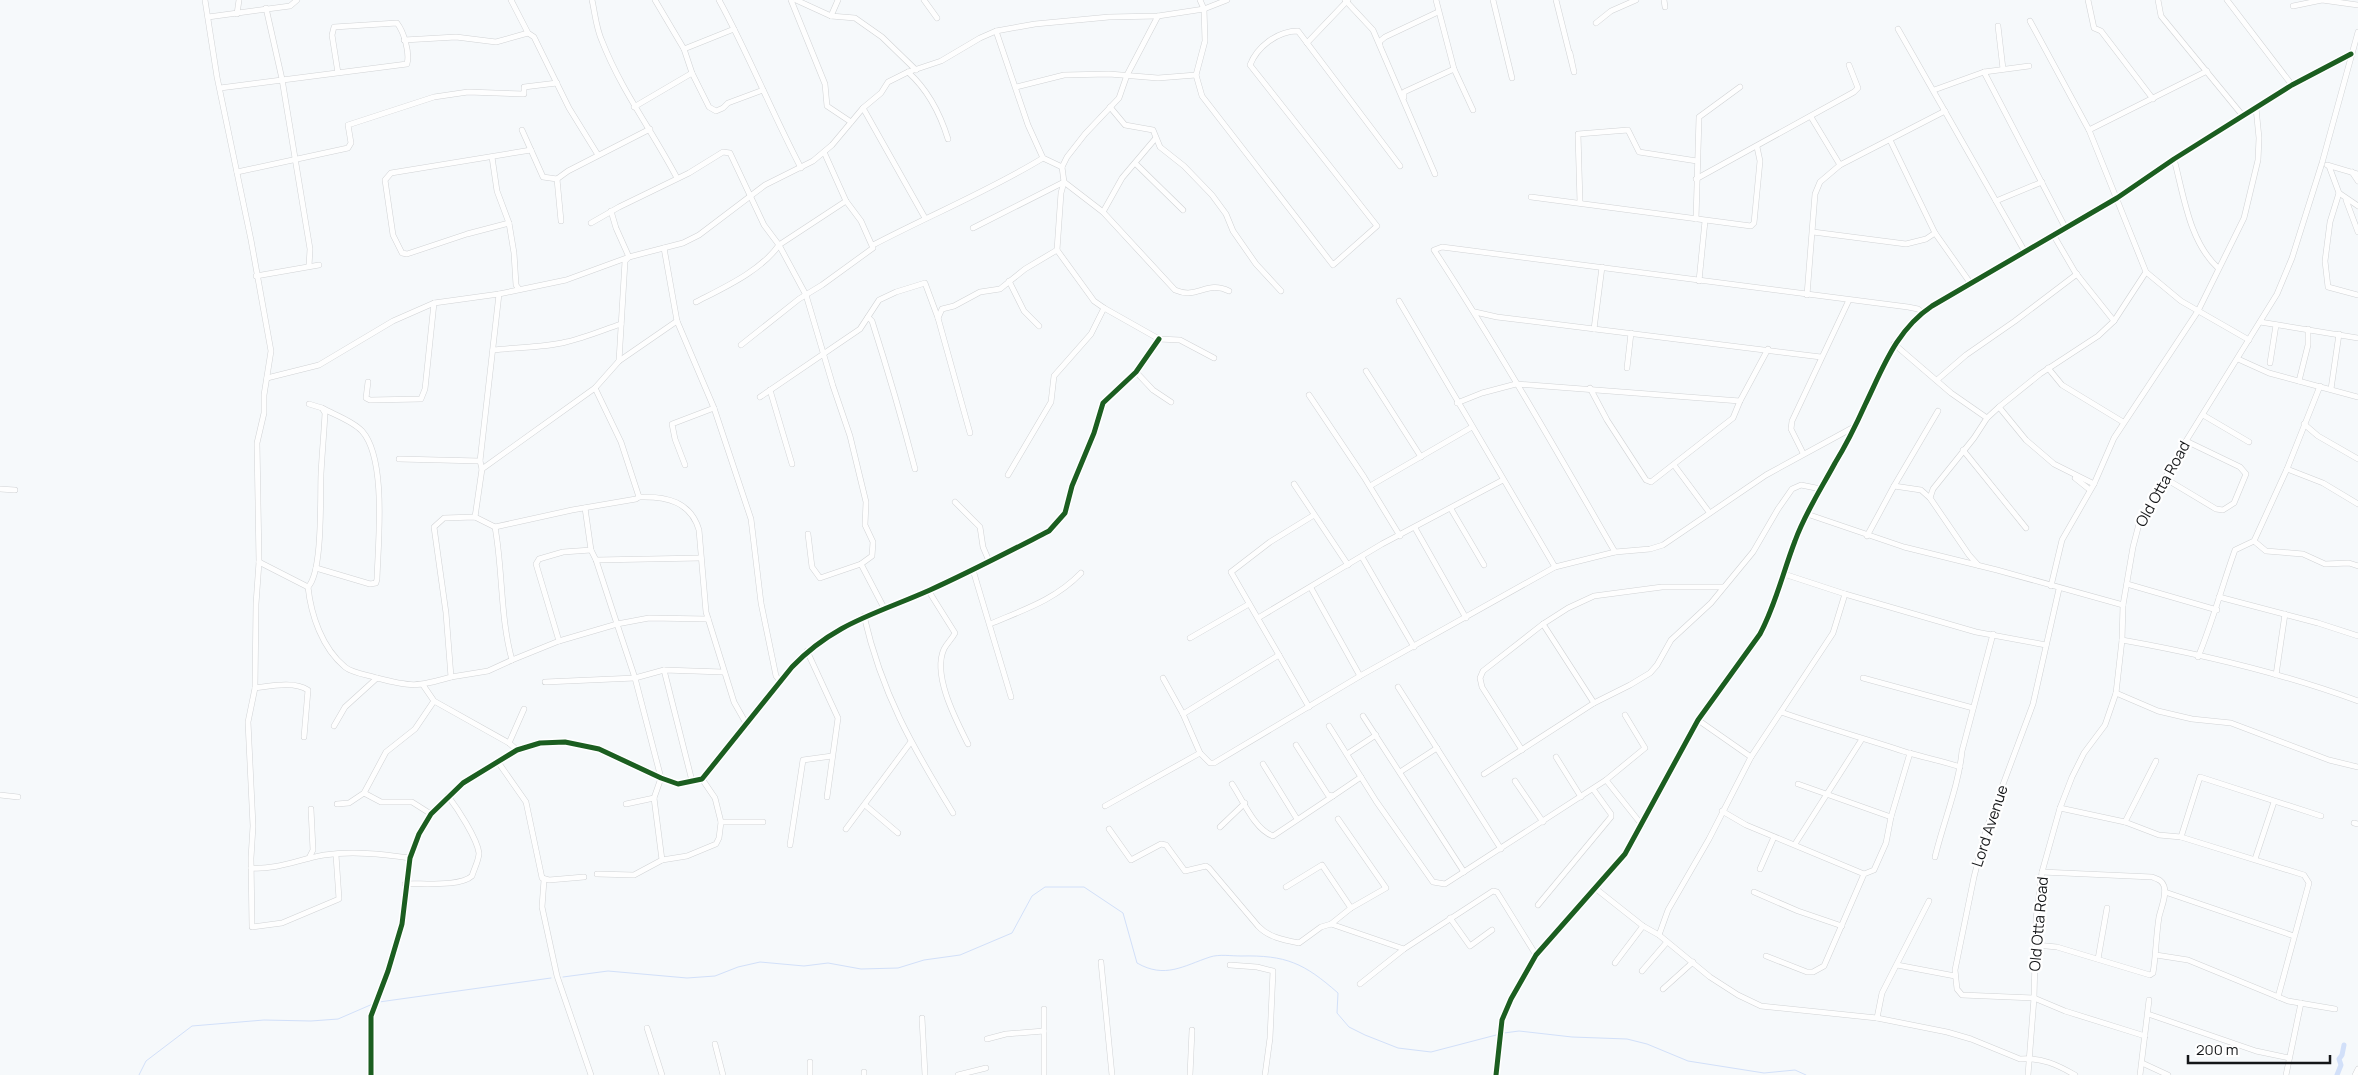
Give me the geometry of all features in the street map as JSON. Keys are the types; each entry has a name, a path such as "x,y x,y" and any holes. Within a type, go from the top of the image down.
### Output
{"street":[{"path":"205,0 220,88 271,351 264,412 257,443 259,562 256,604 255,688 248,722 253,826 250,921 254,928 282,923 339,899 336,855"},
{"path":"237,14 239,0"},
{"path":"208,17 290,6 297,0"},
{"path":"511,0 528,33 534,37 557,83 598,155"},
{"path":"592,0 601,39 634,107 650,129 677,178"},
{"path":"655,0 684,49 692,73 709,107 716,111 728,103 763,90"},
{"path":"719,0 801,168"},
{"path":"791,0 825,84 827,106 851,122"},
{"path":"796,0 831,16 855,18 882,36 916,70"},
{"path":"831,16 838,0"},
{"path":"924,0 937,18"},
{"path":"1200,0 1204,10 1205,41 1196,75 1198,88 1206,102 1257,164 1291,212 1333,265 1377,226 1250,65 1257,51 1283,33 1298,31 1400,166"},
{"path":"267,378 319,365 394,321 434,303 500,294 510,292 518,287 566,280 700,235 765,185 801,168 824,152 846,130 863,108 880,93 888,82 908,72 941,61 972,42 996,31 1035,24 1109,17 1158,16 1204,10 1227,0"},
{"path":"1436,0 1454,69 1473,110"},
{"path":"1493,0 1512,78"},
{"path":"1556,0 1574,72 1570,53"},
{"path":"1596,22 1611,12 1636,0"},
{"path":"1664,0 1665,7"},
{"path":"2088,0 2094,28 2100,31 2154,98"},
{"path":"2158,0 2161,16 2243,116"},
{"path":"2226,0 2292,85"},
{"path":"2293,6 2322,0 2358,5"},
{"path":"1307,42 1346,1 1373,30 1435,174"},
{"path":"266,8 282,79 310,248 309,266"},
{"path":"1381,48 1379,42 1385,37 1438,12"},
{"path":"1158,16 1127,75 1119,98 1085,134 1067,157 1062,167 1064,182 1057,250 1090,295 1104,308 1159,339 1180,340 1214,358"},
{"path":"2030,20 2089,130 2146,272 2181,301 2249,340"},
{"path":"220,88 282,79 338,73 407,64 408,58 404,40 397,23 334,28 332,35 338,73"},
{"path":"1998,26 2003,69"},
{"path":"1898,28 2025,252"},
{"path":"684,49 734,29"},
{"path":"996,31 1028,125 1043,158 1062,167"},
{"name":"Old Otta Road","path":"2028,1075 2034,998 2036,919 2042,872 2060,808 2084,753 2105,725 2116,694 2122,640 2123,605 2139,524 2186,441 2277,294 2292,258 2322,163 2358,32"},
{"path":"404,40 456,37 496,42 528,33"},
{"path":"1496,1075 1502,1020 1511,999 1536,954 1625,854 1698,720 1760,634 1807,514 1854,426 1882,364 1894,344 1922,313 2117,198 2174,159 2292,85 2351,54"},
{"path":"1696,179 1811,117 1858,88 1849,64"},
{"path":"1934,90 1984,72 2029,66"},
{"path":"1404,99 1404,92 1454,69"},
{"path":"2089,130 2207,71"},
{"path":"908,72 921,84 942,120 948,139"},
{"path":"1984,72 2066,229"},
{"path":"634,107 692,73"},
{"path":"1016,87 1064,75 1127,75 1158,78 1196,75"},
{"path":"237,172 348,148 351,143 348,124 434,97 468,92 524,94 524,87 557,83"},
{"path":"1696,219 1699,117 1740,87"},
{"path":"1110,107 1125,125 1150,128 1160,147 1184,166 1212,195 1226,214 1233,231 1256,264 1281,292"},
{"path":"863,108 925,218"},
{"path":"2051,586 2062,540 2094,484 2123,422 2198,311 2244,218 2258,160 2259,138 2256,108"},
{"path":"1807,295 1817,188 1826,176 1840,165 1945,111"},
{"path":"1811,117 1840,165"},
{"path":"522,130 542,177 557,179 598,155 650,129"},
{"path":"1580,203 1578,134 1628,130 1639,152 1697,161"},
{"path":"1102,212 1122,178 1155,139"},
{"path":"1890,140 1934,233 1971,284"},
{"path":"1531,197 1751,226 1754,223 1760,160 1757,147"},
{"path":"509,223 467,234 407,254 402,253 393,235 386,180 391,173 531,150"},
{"path":"591,223 727,151 730,153 764,225 779,245 806,295 825,354 832,386 850,436 866,502 865,525 873,542 872,556 861,564 820,578 812,567 808,534"},
{"path":"824,152 846,202 861,221 873,246"},
{"path":"492,157 497,191 509,223 518,287"},
{"path":"741,345 806,295 872,250 873,246 925,218 1011,177 1043,158"},
{"path":"2174,159 2194,233 2212,262 2218,268"},
{"path":"1134,163 1184,210"},
{"path":"2322,163 2355,173 2358,181"},
{"path":"2329,166 2339,193 2346,200 2358,206"},
{"path":"557,179 561,221"},
{"path":"1064,182 1102,212 1175,290 1188,294 1219,286 1229,291"},
{"path":"973,228 1064,182"},
{"path":"1996,201 2042,182"},
{"path":"2339,193 2330,222 2325,261 2328,287 2358,295"},
{"path":"2346,200 2358,232"},
{"path":"696,302 738,280 774,252 779,245 846,202"},
{"path":"611,211 616,228 630,257"},
{"path":"1699,281 1705,221"},
{"path":"1813,232 1906,244 1926,239 1934,233"},
{"path":"2054,236 2077,274 2114,321"},
{"path":"1615,552 1552,440 1434,250 1442,247 1602,267 1918,309 1922,313"},
{"path":"664,248 677,321 714,408 751,518 761,603 776,676 780,681"},
{"path":"938,318 942,309 980,292 1000,289 1025,269 1057,250"},
{"path":"619,361 624,261 630,257"},
{"path":"256,276 309,266 319,266"},
{"path":"1594,329 1602,267"},
{"path":"1930,498 1933,489 1987,418 1998,407 2048,368 2098,336 2114,321 2146,272"},
{"path":"1937,380 1966,354 2015,321 2077,274"},
{"path":"1009,281 1024,311 1039,326"},
{"path":"760,397 860,329 872,307 886,296 922,283 928,286 970,433"},
{"path":"475,517 482,469 480,461 500,294"},
{"path":"1803,453 1791,429 1792,421 1849,300"},
{"path":"1399,301 1457,404 1555,567"},
{"path":"368,382 366,398 370,400 421,399 425,389 434,303"},
{"path":"1008,476 1051,402 1054,376 1091,334 1104,308"},
{"path":"1474,312 1497,317 1821,357"},
{"path":"868,317 872,322 887,376 898,401 916,469"},
{"path":"482,469 595,388 619,361 677,321"},
{"path":"2260,322 2358,338"},
{"path":"493,350 566,342 620,324"},
{"path":"2270,363 2276,325"},
{"path":"2299,381 2308,345 2308,329"},
{"path":"1627,368 1631,333"},
{"path":"2331,389 2339,334"},
{"path":"370,1075 372,1012 388,971 402,924 405,884 410,858 419,834 430,814 448,796 463,783 517,750 540,743 565,742 599,748 661,778 678,784 702,779 780,681 807,651 825,637 864,616 973,570 1049,530 1058,523 1065,513 1072,486 1094,434 1103,403 1136,372 1159,339"},
{"path":"1894,344 1951,393 1987,418"},
{"path":"1590,388 1607,420 1646,480 1652,482 1733,418 1768,349"},
{"path":"2238,359 2269,373 2358,397"},
{"path":"2048,368 2062,385 2123,422"},
{"path":"1136,372 1153,390 1171,402"},
{"path":"1366,372 1421,457"},
{"path":"1457,404 1482,393 1516,384 1590,388 1740,401"},
{"path":"2198,656 2217,610 2219,597 2234,550 2254,541 2287,469 2320,386"},
{"path":"595,388 621,442 640,496"},
{"path":"770,390 792,464"},
{"path":"1309,395 1370,486 1400,536"},
{"path":"309,404 322,408 357,427 364,433 377,467 379,492 376,583 370,584 316,568"},
{"path":"1998,407 2026,440 2054,464 2094,484"},
{"path":"308,587 313,583 316,568 322,510 321,477 325,413 322,408"},
{"path":"685,464 675,439 672,424 714,408"},
{"path":"1867,536 1938,411"},
{"path":"2203,415 2249,442"},
{"path":"2304,424 2318,436 2358,459"},
{"path":"1163,678 1183,714 1200,753 1210,763 1214,763 1360,676 1555,567 1615,552 1650,549 1662,545 1709,512 1803,453 1854,426"},
{"path":"1370,486 1472,427"},
{"path":"2166,478 2216,509 2223,510 2234,503 2246,474 2240,467 2186,441"},
{"path":"1963,450 2026,528"},
{"path":"398,459 480,461"},
{"path":"1674,465 1709,512"},
{"path":"2287,469 2323,483 2358,504"},
{"path":"2069,472 2090,490"},
{"path":"1258,618 1362,557 1503,480"},
{"path":"1294,484 1348,565"},
{"path":"1484,774 1594,703 1650,673 1657,665 1671,640 1711,603 1753,552 1792,489 1801,484 1821,489"},
{"path":"1894,486 1921,490 1933,489"},
{"path":"0,489 15,490"},
{"path":"1921,490 1930,498 1978,565"},
{"path":"451,677 446,613 434,527 444,518 475,517 495,527 636,499 640,496 664,498 681,503 690,511 699,530 708,618 723,672 734,702 747,724"},
{"path":"956,502 980,527 983,547 989,561"},
{"path":"585,508 591,550 596,560 634,678 661,778 654,798 662,860"},
{"path":"1451,509 1484,564"},
{"path":"1807,514 1867,536 1926,553 1978,565 2059,589 2123,605"},
{"path":"1309,707 1232,577 1231,572 1270,542 1314,515"},
{"path":"495,527 501,560 508,644 512,660"},
{"path":"1415,528 1466,618"},
{"path":"2254,541 2266,551 2303,554 2325,564 2349,563 2358,566"},
{"path":"559,641 536,564 539,559 563,552 591,550"},
{"path":"1362,557 1414,647"},
{"path":"596,560 701,558"},
{"path":"259,562 308,587"},
{"path":"861,564 884,608"},
{"path":"973,570 1011,697"},
{"path":"990,624 1052,598 1081,573"},
{"path":"1784,574 1845,594 1976,632 2046,644"},
{"path":"2127,584 2217,610"},
{"path":"308,587 313,615 336,658 346,668 404,685 423,686 451,677 488,671 559,641 617,624 649,618 708,618"},
{"path":"1522,750 1482,687 1480,678 1483,671 1543,624 1568,608 1594,596 1662,587 1723,587"},
{"path":"1311,588 1360,676"},
{"name":"Lord Avenue","path":"1955,976 1974,877 1986,830 2027,724 2039,681 2059,589"},
{"path":"928,590 955,633 944,649 941,672 953,715 968,744"},
{"path":"1659,935 1668,910 1690,874 1751,757 1833,633 1845,594"},
{"path":"2219,597 2358,636"},
{"path":"1190,638 1249,604"},
{"path":"2276,675 2285,614"},
{"path":"864,616 873,655 892,706 910,743 952,813"},
{"path":"1543,624 1594,703"},
{"path":"1935,857 1945,815 1960,767 1962,751 1992,634"},
{"path":"2122,640 2276,675 2316,686 2358,701"},
{"path":"807,651 838,718 827,797"},
{"path":"1183,714 1279,655"},
{"path":"545,682 634,678 664,670 723,672"},
{"path":"664,670 692,781"},
{"path":"334,726 345,707 378,678"},
{"path":"1863,678 1973,708"},
{"path":"255,688 281,685 303,687 308,690 304,737"},
{"path":"423,686 434,701 509,742 517,750"},
{"path":"1398,687 1501,849"},
{"path":"2116,694 2158,711 2192,719 2231,723 2329,760 2358,767"},
{"path":"337,804 349,802 364,793 386,752 415,729 434,701"},
{"path":"509,742 524,708"},
{"path":"1781,712 1862,739 1910,753 1940,759 1960,767"},
{"path":"1329,726 1361,777 1433,882 1446,884 1606,780 1645,748 1625,715"},
{"path":"1363,716 1464,872"},
{"path":"1698,720 1751,757"},
{"path":"1347,754 1376,735"},
{"path":"1795,844 1862,739"},
{"path":"846,829 910,743"},
{"path":"1296,745 1323,791 1333,796"},
{"path":"1400,772 1437,748"},
{"path":"1105,806 1200,753"},
{"path":"1766,956 1778,962 1814,972 1824,966 1864,874 1874,870 1886,844 1891,817 1910,753"},
{"path":"790,845 803,760 832,756"},
{"path":"1556,757 1581,797"},
{"path":"2125,822 2156,761"},
{"path":"498,762 526,802 540,872 544,880 542,907 557,976 592,1075"},
{"path":"1263,764 1297,819"},
{"path":"2181,837 2200,776 2274,802 2322,816"},
{"path":"1232,784 1258,823 1267,834 1273,836 1361,777"},
{"path":"598,874 634,875 662,860 687,856 716,844 719,838 721,822 715,798 702,779"},
{"path":"1606,780 1642,825"},
{"path":"1515,781 1543,822"},
{"path":"1798,784 1891,817"},
{"path":"1538,905 1611,817 1611,814 1593,788"},
{"path":"364,793 381,802 415,803 430,814"},
{"path":"0,795 18,797"},
{"path":"405,884 454,882 466,880 472,876 479,854 478,850 461,814 448,796"},
{"path":"626,804 654,798"},
{"path":"2255,860 2274,802"},
{"path":"1220,827 1245,803"},
{"path":"865,805 898,833"},
{"path":"2060,808 2125,822 2159,835 2181,837 2304,875 2309,883 2278,997"},
{"path":"309,858 313,850 311,809"},
{"path":"1722,812 1774,837 1795,844 1864,874"},
{"path":"1109,829 1131,860 1161,844 1166,845 1185,872 1206,866 1263,931 1276,938 1298,943 1321,927 1331,924 1351,908 1386,888 1338,819"},
{"path":"721,822 763,822"},
{"path":"1760,869 1774,837"},
{"path":"251,868 270,867 309,858 336,855 374,853 410,858"},
{"path":"1286,887 1322,865 1351,908"},
{"path":"2036,945 2056,947 2150,975 2156,954 2159,918 2165,892 2164,885 2160,880 2152,877 2042,872"},
{"path":"544,880 584,877"},
{"path":"1595,888 1724,986 1761,1006 1877,1018 1947,1032 1971,1039 2020,1059 2029,1058 2047,1061 2075,1075"},
{"path":"1360,984 1404,949 1450,918 1488,894 1497,892 1536,954"},
{"path":"1754,892 1798,912 1842,926"},
{"path":"2165,892 2294,936"},
{"path":"1877,1018 1882,993 1929,902"},
{"path":"2098,959 2107,908"},
{"path":"1450,918 1470,946 1492,930"},
{"path":"1331,924 1404,949"},
{"path":"1614,963 1643,926"},
{"path":"1642,971 1667,942"},
{"path":"2156,954 2188,960 2278,997 2335,1009"},
{"path":"1101,962 1112,1075"},
{"path":"1663,989 1693,962"},
{"path":"1897,965 1955,976 1957,989 1962,995 2034,998 2065,1011 2146,1036"},
{"path":"1230,966 1257,967 1273,971 1270,1038 1265,1075"},
{"path":"2140,1075 2150,1000"},
{"path":"2286,1075 2301,1003"},
{"path":"1044,1009 1044,1075"},
{"path":"2148,1014 2256,1051 2289,1058"},
{"path":"922,1018 925,1075"},
{"path":"646,1028 662,1075"},
{"path":"1190,1075 1192,1030"},
{"path":"988,1039 1006,1034 1044,1031"},
{"path":"715,1044 723,1075"},
{"path":"810,1062 810,1075"},
{"path":"2142,1063 2168,1075"},
{"path":"958,1075 986,1068"},
{"path":"2355,1075 2358,1069"}],"waterway":[{"path":"563,977 608,971 687,978 715,976 738,967 760,962 804,966 828,963 861,969 898,968 924,960 960,955 1012,933 1032,896 1045,887 1084,887 1123,913 1137,963 1147,968 1165,971 1217,956 1257,956 1283,959 1315,974 1338,993 1337,1013 1349,1027 1398,1048 1431,1052 1500,1034"},
{"path":"379,1002 551,978"},
{"path":"139,1075 146,1061 192,1026 264,1020 311,1021 338,1019 375,1003"},
{"path":"1504,1033 1519,1031 1572,1037 1627,1039 1647,1044 1688,1061 1764,1073 1795,1070 1806,1075"},
{"path":"2337,1075 2341,1065 2339,1059 2344,1045"}],"cycle path":[{"path":"1496,1075 1502,1020 1511,999 1536,955 1625,854 1698,720 1760,634 1771,611 1799,531 1851,435 1885,364 1909,326 1932,306 2117,198 2174,159 2292,85 2351,54"},
{"path":"371,1075 371,1016 388,971 402,924 410,858 419,834 431,814 463,783 517,750 540,743 565,742 599,749 678,784 702,779 792,667 824,640 856,621 930,590 1049,531 1065,513 1072,486 1094,433 1103,403 1136,372 1159,339"}]}
